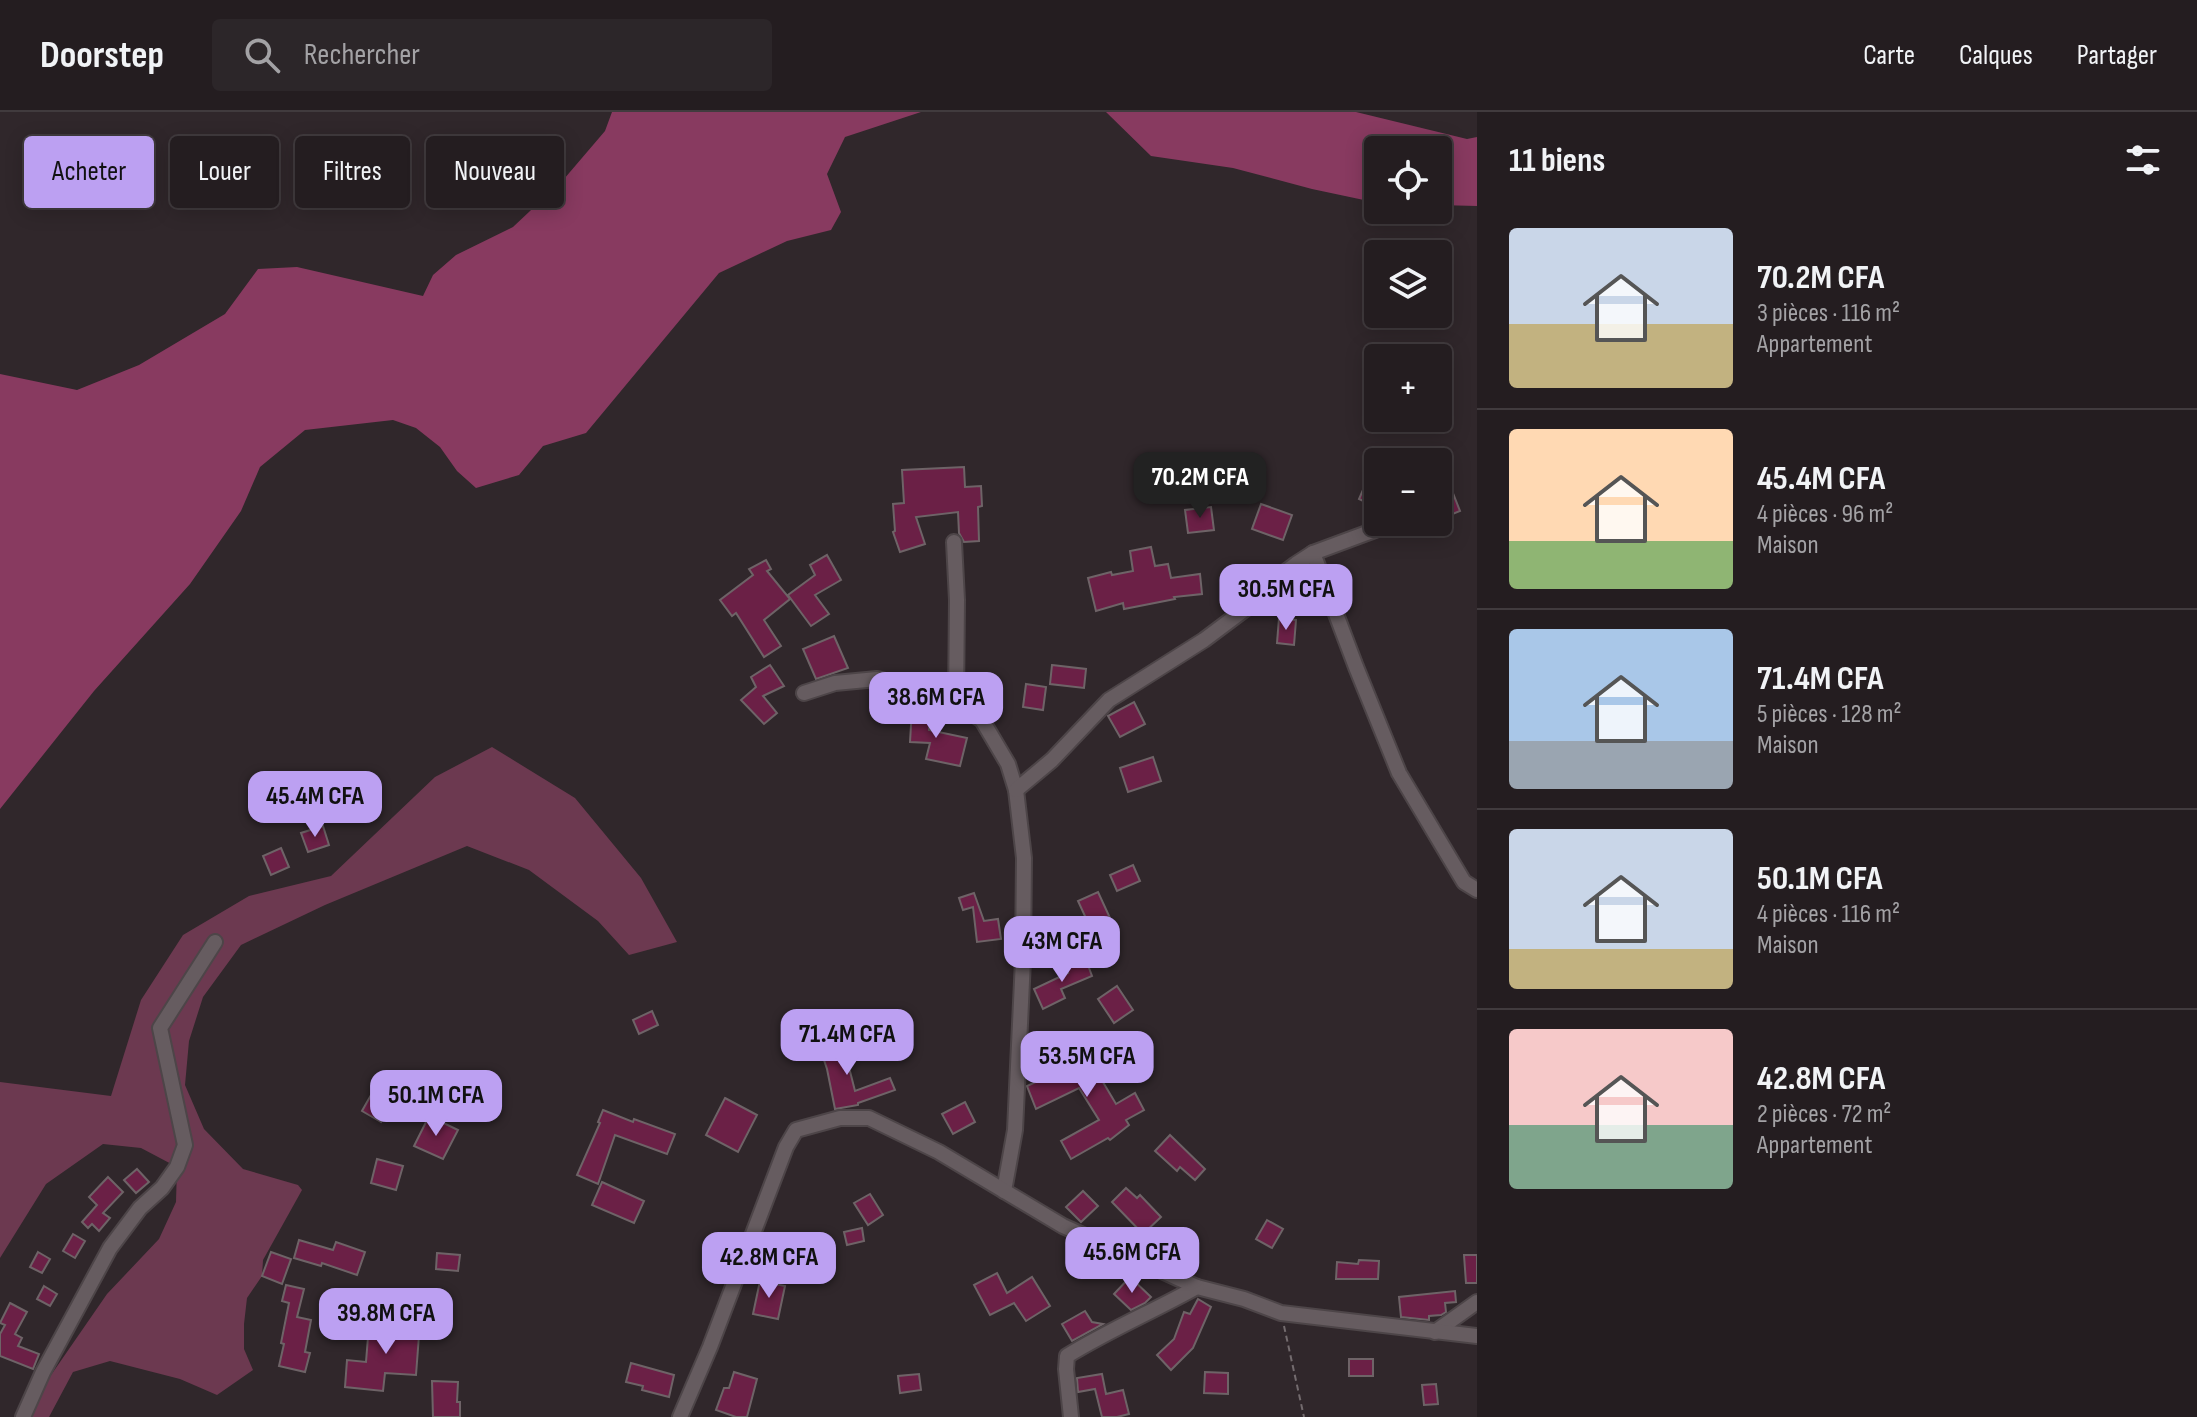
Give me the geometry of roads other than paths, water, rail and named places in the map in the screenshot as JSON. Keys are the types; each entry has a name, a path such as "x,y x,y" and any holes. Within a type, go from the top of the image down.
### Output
{"street":[{"path":"1016,790 1052,760 1109,700 1204,640 1252,604 1280,576 1313,553 1364,534"},
{"path":"954,542 956,702"},
{"path":"1313,553 1399,773 1464,882 1477,890"},
{"path":"804,693 835,683 877,679 930,692 956,702 982,720 1008,764 1016,790 1024,858 1015,1130 1004,1191"},
{"path":"23,1417 43,1372 110,1248 177,1167 185,1145 160,1028 215,942"},
{"path":"680,1417 786,1147 796,1130 840,1118 869,1118 939,1152 1063,1226 1197,1287 1244,1299 1281,1313 1477,1336"},
{"path":"1071,1417 1067,1356 1092,1340 1197,1287"},
{"path":"1435,1332 1477,1302"}]}
